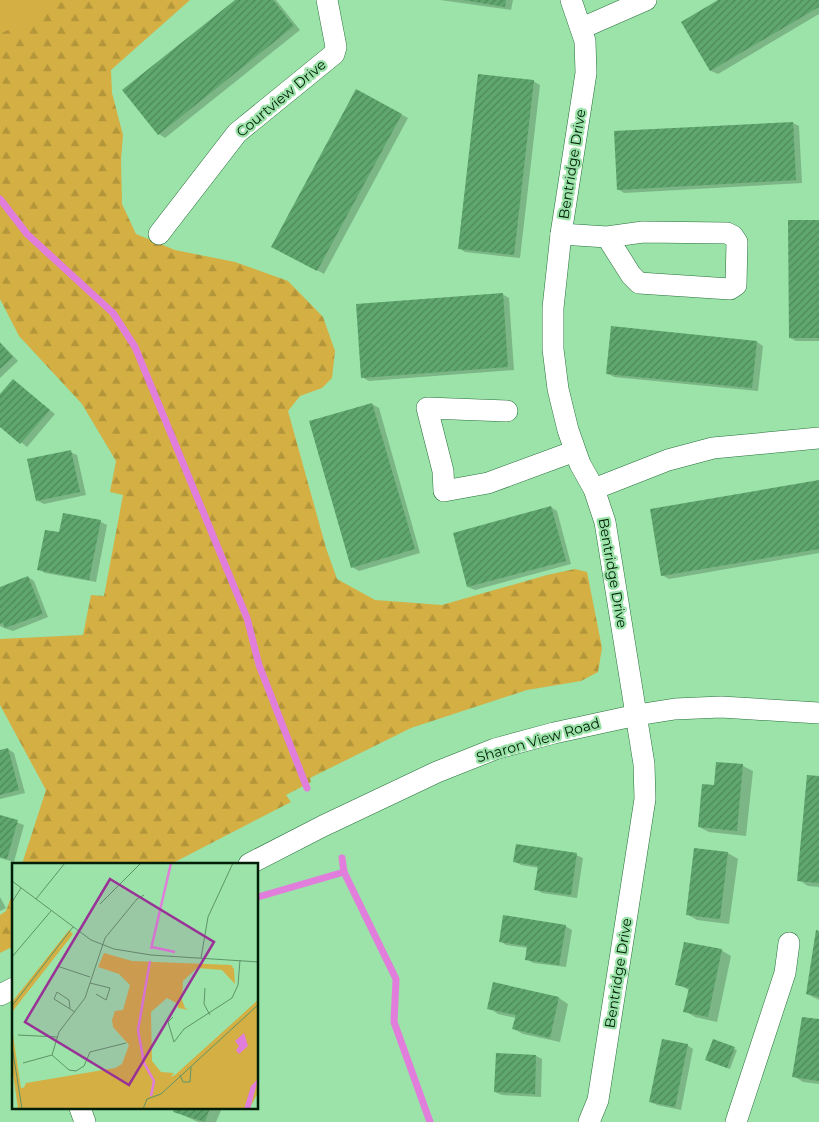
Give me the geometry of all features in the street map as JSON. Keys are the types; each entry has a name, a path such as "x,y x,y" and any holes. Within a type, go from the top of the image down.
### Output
{"street":[{"name":"Courtview Drive","path":"159,234 237,133 334,54 336,47 326,0"},
{"name":"Bentridge Drive","path":"571,0 585,41 586,73 561,234 553,308 553,349 558,389 575,452 594,489 605,522 637,715 644,764 645,798 598,1100 589,1122"},
{"path":"582,28 646,0"},
{"path":"561,234 607,237 643,232 727,233 733,236 737,242 736,285 730,289 640,283 631,275 607,237"},
{"path":"507,411 427,408 443,471 444,491 488,483 575,452"},
{"path":"594,489 668,460 713,448 819,438"},
{"name":"Sharon View Road","path":"251,863 323,826 437,772 494,749 554,733 637,715 675,709 720,707 819,713"},
{"path":"736,1122 785,973 789,943"},
{"path":"0,995 12,989"},
{"path":"81,1110 85,1122"}],"green space":[{"path":"0,0 123,0 0,101"},
{"path":"66,0 190,0 111,70 112,93 123,135 121,160 122,204 136,234 175,250 235,262 288,281 323,317 335,351 332,378 322,388 300,396 288,411 326,548 337,579 375,600 442,605 547,575 575,569 587,572 602,648 598,672 581,681 527,690 411,728 310,778 311,782 286,795 291,802 173,863 22,863 46,790 0,705 0,639 83,635 91,595 104,596 123,495 110,492 116,461 82,404 19,336 0,299 0,34"},
{"path":"12,894 12,947 0,953 0,915 6,911"}],"building":[{"path":"235,0 273,0 294,26 158,135 122,90"},
{"path":"463,0 506,0 505,7"},
{"path":"718,0 819,0 819,7 710,71 681,22"},
{"path":"478,74 534,80 514,255 458,249"},
{"path":"356,89 402,114 317,271 271,247"},
{"path":"793,122 796,180 617,190 614,131"},
{"path":"788,220 819,220 819,338 789,338"},
{"path":"503,293 508,367 361,378 356,304"},
{"path":"611,326 757,341 752,388 606,374"},
{"path":"0,343 13,357 0,369"},
{"path":"13,379 50,410 20,444 0,427 0,394"},
{"path":"372,403 415,549 351,568 309,421"},
{"path":"71,450 80,492 36,501 27,459"},
{"path":"819,480 819,549 661,576 650,509"},
{"path":"551,506 566,561 467,587 453,533"},
{"path":"63,513 101,520 89,580 37,570 45,530 59,532"},
{"path":"28,576 43,614 5,628 3,623 0,624 0,587"},
{"path":"8,748 19,790 0,795 0,750"},
{"path":"716,762 743,764 737,831 698,827 702,784 714,785"},
{"path":"807,775 819,776 819,883 797,881"},
{"path":"0,815 18,820 7,859 0,857"},
{"path":"516,844 577,853 571,895 534,890 538,866 513,862"},
{"path":"694,848 728,852 720,919 686,915"},
{"path":"503,915 566,925 559,965 525,960 527,946 499,942"},
{"path":"816,930 819,931 819,997 806,994"},
{"path":"684,942 722,949 708,1017 683,1012 689,988 675,985"},
{"path":"493,982 559,997 550,1038 512,1029 516,1015 487,1009"},
{"path":"802,1017 819,1019 819,1081 792,1077"},
{"path":"662,1039 688,1044 675,1107 649,1102"},
{"path":"713,1039 735,1047 727,1068 705,1060"},
{"path":"496,1053 536,1055 535,1094 494,1092"},
{"path":"174,1110 209,1110 205,1122 173,1112"}],"waterway":[{"path":"0,199 27,234 113,313 135,347 247,618 259,665 307,788"},
{"path":"342,858 344,872 396,979 394,1022 430,1122"},
{"path":"259,897 344,872"}]}
